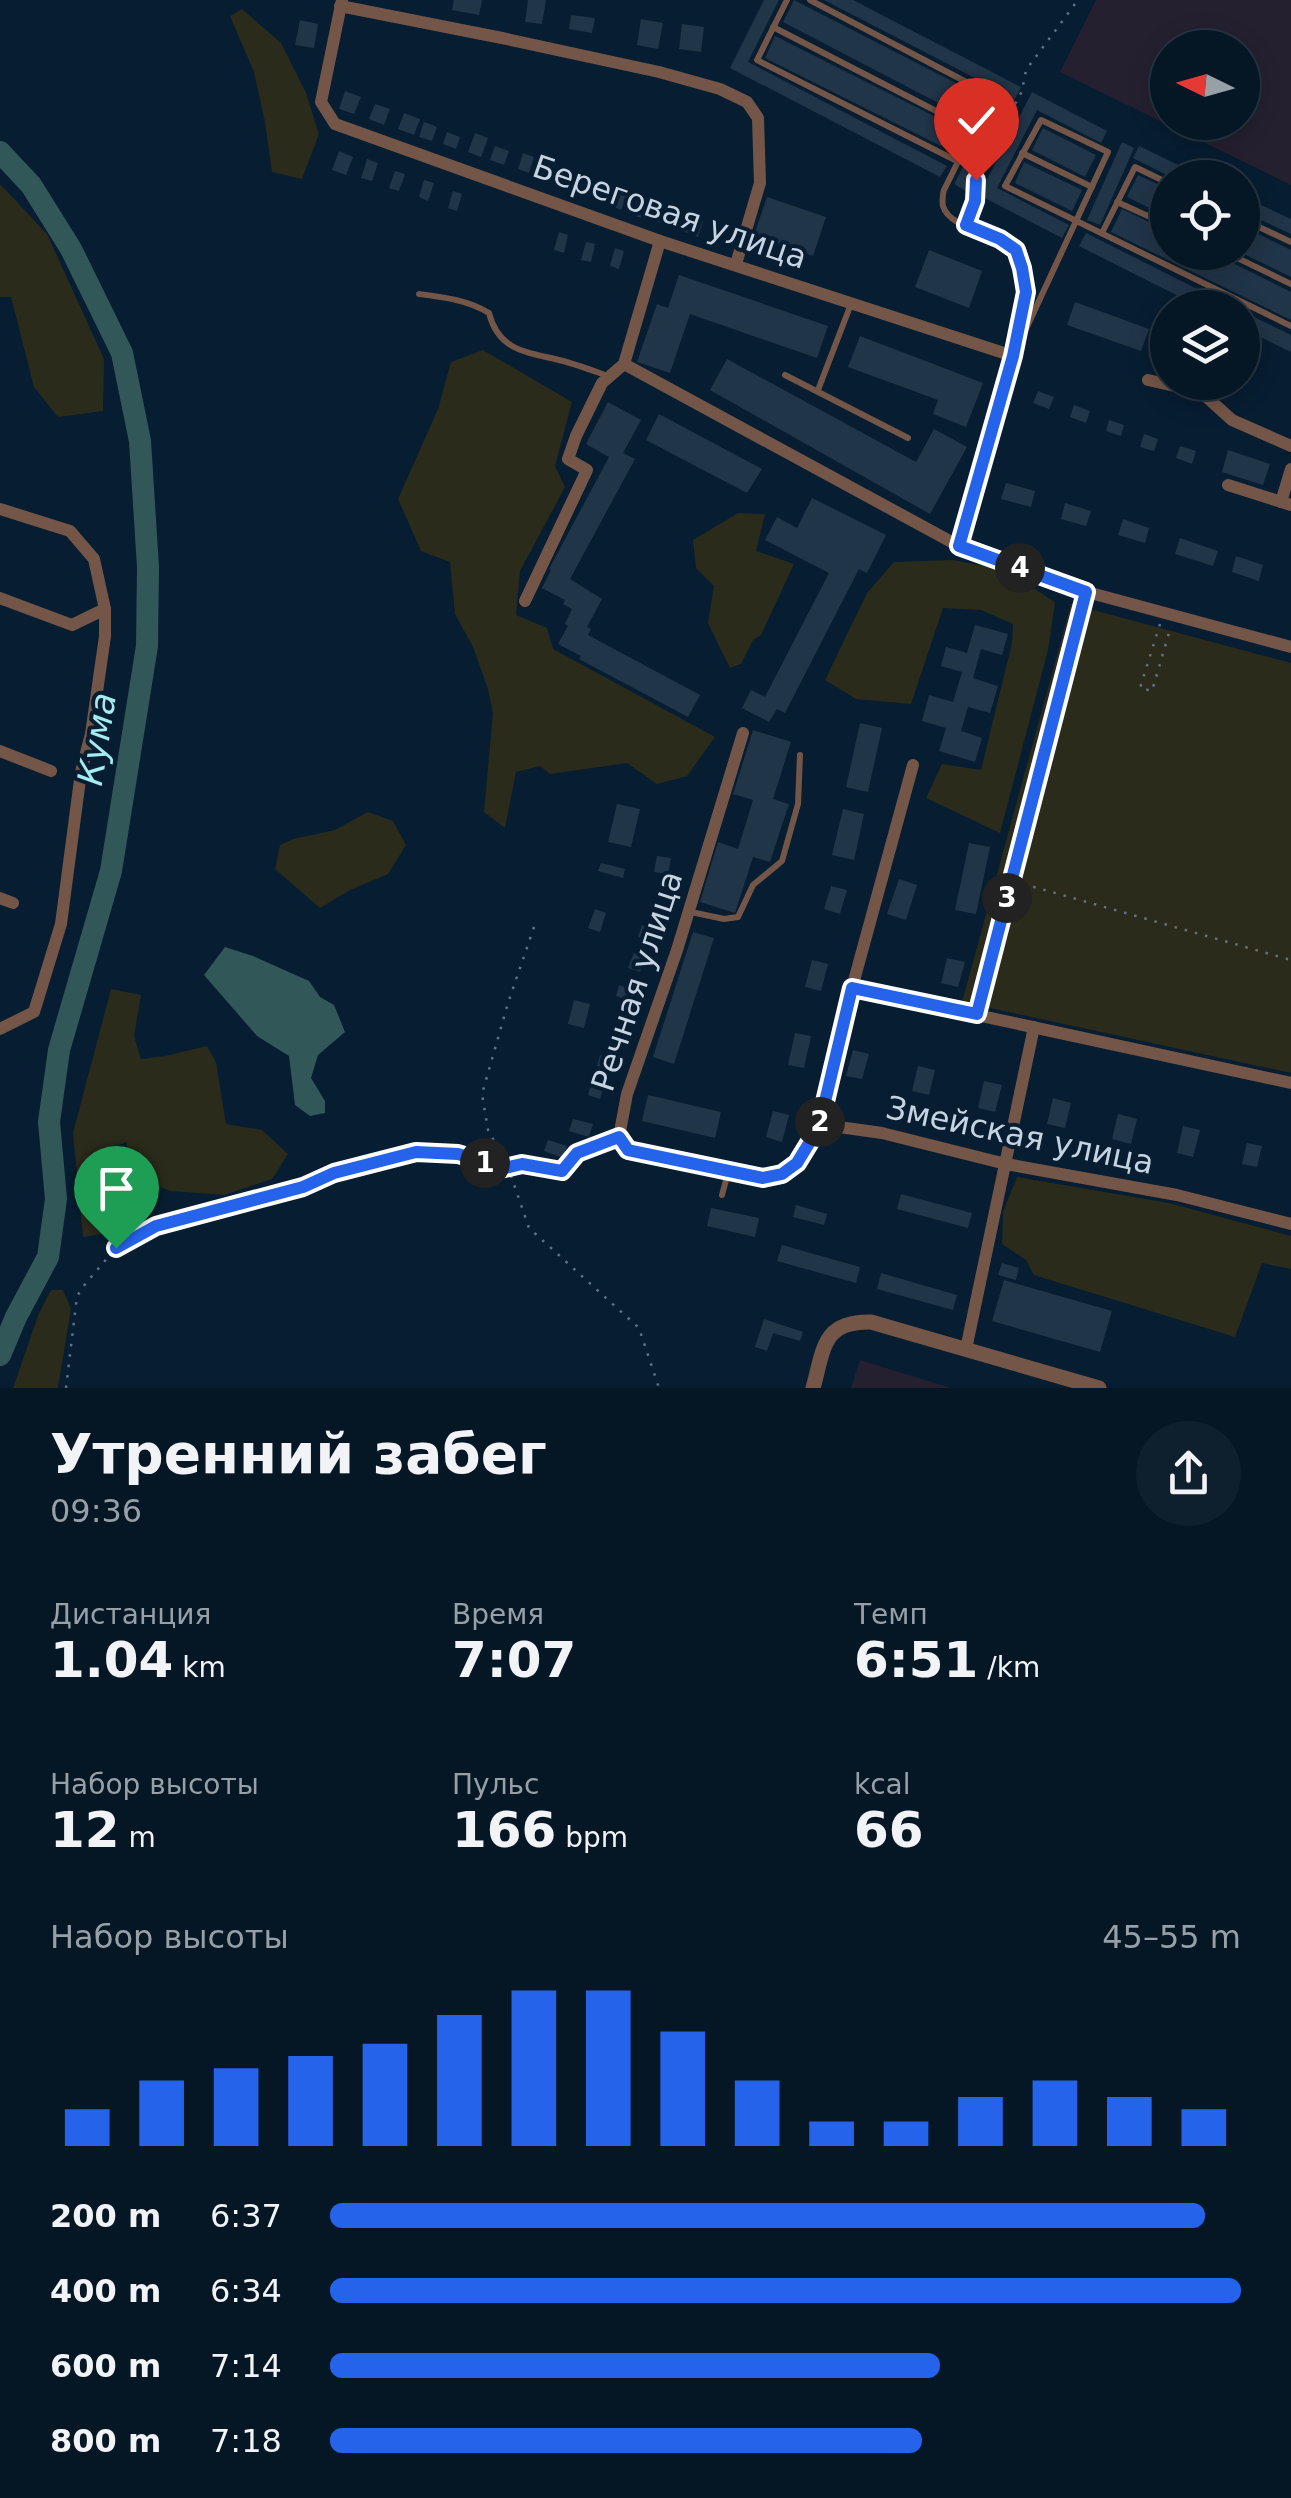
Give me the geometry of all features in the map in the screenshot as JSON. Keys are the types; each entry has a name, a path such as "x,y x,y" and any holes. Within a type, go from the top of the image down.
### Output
{"street":[{"name":"Береговая улица","path":"341,3 321,102 334,124 660,241 1013,356"},
{"path":"341,3 659,72 720,89 747,102 758,118 760,183 736,264"},
{"path":"525,601 586,470 568,459 602,383 624,364 660,241"},
{"path":"959,546 1013,356"},
{"path":"624,364 959,546 1086,592 1291,647"},
{"path":"1148,380 1201,392 1232,420 1291,446"},
{"path":"1228,485 1286,504 1291,469"},
{"path":"0,509 70,531 94,558 105,610 61,924 34,1012 0,1029"},
{"path":"0,598 72,625 105,610"},
{"name":"Речная улица","path":"742,734 627,1094 619,1137 628,1150 763,1178 782,1174 797,1163 819,1127"},
{"path":"0,752 52,771"},
{"path":"914,765 852,988 1291,1083"},
{"path":"966,1349 1034,1027"},
{"name":"Змейская улица","path":"819,1127 882,1133 1006,1164 1177,1195 1291,1224"},
{"path":"813,1388 826,1342 839,1326 854,1322 872,1322 1099,1388"}],"lane":[{"path":"787,0 757,60 957,162"},
{"path":"810,0 992,95 944,190 942,205 950,217 1016,250 1026,292 1013,356"},
{"path":"773,27 973,130"},
{"path":"1013,356 1076,221 1092,187 1108,152 1041,120 1005,186 1076,221 1102,234 1291,326"},
{"path":"1022,153 1092,187"},
{"path":"1102,234 1135,167 1150,174"},
{"path":"1118,202 1150,217"},
{"path":"1260,227 1291,242"},
{"path":"1260,269 1291,284"},
{"path":"419,294 481,308 489,313 492,325 504,340 526,354 610,376"},
{"path":"818,390 852,303"},
{"path":"785,375 908,438"},
{"path":"688,911 738,918 753,886 782,861 798,804 800,755"},
{"path":"722,1195 728,1173"}],"path":[{"path":"966,225 975,201 976,180 1022,91 1026,70 1078,0"},
{"path":"977,1014 1086,592"},
{"path":"1169,614 1152,691 1140,688 1169,614"},
{"path":"1012,881 1291,960"},
{"path":"534,927 482,1094 488,1130 508,1167 529,1228 639,1328 660,1388"},
{"path":"819,1127 852,988"},
{"path":"66,1388 77,1296 116,1248 156,1226 416,1152 458,1154 485,1162 496,1170 522,1164 562,1171 577,1153 619,1137"}],"shaded area":[{"path":"1096,0 1291,0 1291,185 1260,170 1260,160 1240,160 1199,140 1260,140 1260,30 1150,30 1150,116 1060,72"},
{"path":"242,9 281,43 306,93 319,134 302,179 272,172 254,72 230,16"},
{"path":"0,184 47,234 104,359 103,411 58,417 34,387 11,297 0,297"},
{"path":"483,350 572,402 555,466 565,487 520,571 516,615 547,628 553,649 715,737 687,776 657,784 627,763 550,774 540,766 516,772 505,828 484,812 493,713 473,647 455,614 450,562 421,551 398,499 438,409 451,362"},
{"path":"738,513 765,514 756,551 794,564 761,635 753,640 741,664 730,668 708,623 714,586 696,568 693,540"},
{"path":"953,560 1005,570 1055,602 1048,650 1000,833 926,798 942,764 981,770 1012,643 1013,624 981,610 943,608 911,704 856,699 825,680 867,593 894,562"},
{"path":"1071,604 1291,663 1291,1073 962,1002"},
{"path":"368,812 393,821 406,845 388,874 320,908 275,869 280,845 335,830"},
{"path":"225,947 309,981 320,997 334,1005 345,1032 318,1055 311,1078 325,1101 325,1113 310,1116 295,1105 289,1056 257,1036 204,975"},
{"path":"111,989 141,995 134,1036 141,1059 207,1046 216,1062 226,1124 262,1130 288,1154 272,1179 224,1195 171,1191 133,1178 126,1142 111,1149 108,1233 83,1237 73,1133"},
{"path":"1017,1177 1169,1203 1291,1236 1291,1269 1262,1263 1235,1337 1034,1275 1026,1260 1002,1244 1003,1212"},
{"path":"51,1290 63,1290 71,1309 58,1388 13,1388 39,1313"},
{"path":"860,1360 951,1388 851,1388"}],"building":[{"path":"454,0 482,0 479,15 452,10"},
{"path":"528,0 546,0 542,24 525,22"},
{"path":"764,0 779,0 748,62 947,166 940,177 730,68"},
{"path":"794,0 981,96 969,119 783,22"},
{"path":"824,0 853,0 1021,87 968,192 954,184 1002,92"},
{"path":"571,15 595,18 592,33 569,29"},
{"path":"641,19 663,23 658,49 637,45"},
{"path":"300,20 318,24 314,48 295,45"},
{"path":"682,24 704,27 701,52 679,49"},
{"path":"775,36 962,130 951,151 765,58"},
{"path":"345,91 361,97 354,114 339,109"},
{"path":"1032,92 1107,131 1101,143 1037,110 997,188 1069,225 1062,238 979,195"},
{"path":"375,104 390,109 384,125 369,119"},
{"path":"404,113 420,119 414,135 398,129"},
{"path":"424,122 437,127 432,141 419,137"},
{"path":"1043,128 1096,155 1085,177 1032,150"},
{"path":"447,132 460,137 456,149 443,144"},
{"path":"475,133 488,138 481,157 468,152"},
{"path":"1122,142 1134,148 1100,225 1087,220"},
{"path":"495,146 509,151 504,165 490,160"},
{"path":"1139,146 1168,160 1150,160 1150,166 1133,158"},
{"path":"339,151 353,157 346,175 332,170"},
{"path":"523,153 534,157 529,173 518,169"},
{"path":"367,159 378,163 372,181 361,178"},
{"path":"1024,162 1082,190 1072,211 1015,183"},
{"path":"541,164 555,170 549,183 536,177"},
{"path":"395,171 405,174 399,191 389,188"},
{"path":"567,173 580,178 575,191 562,186"},
{"path":"1138,175 1150,181 1150,208 1127,197"},
{"path":"424,180 434,183 428,201 419,197"},
{"path":"591,180 606,186 600,201 585,194"},
{"path":"453,191 462,194 457,211 448,208"},
{"path":"612,191 627,197 621,210 607,204"},
{"path":"767,197 826,217 813,256 754,235"},
{"path":"637,200 650,205 645,219 632,215"},
{"path":"1260,204 1291,219 1291,234 1260,219"},
{"path":"660,209 677,215 673,228 656,221"},
{"path":"1122,209 1150,222 1150,251 1111,232"},
{"path":"689,216 703,221 698,237 684,232"},
{"path":"559,232 568,235 564,253 554,250"},
{"path":"1086,233 1150,265 1150,270 1160,270 1199,290 1166,290 1079,246"},
{"path":"1260,235 1291,250 1291,277 1260,262"},
{"path":"586,242 595,244 591,262 581,260"},
{"path":"615,248 624,251 619,269 610,266"},
{"path":"929,250 982,271 969,308 915,287"},
{"path":"1189,270 1247,270 1291,292 1291,320 1260,305 1260,290 1230,290"},
{"path":"679,275 828,326 817,358 690,314 670,373 637,362 657,304 668,308"},
{"path":"1075,302 1149,329 1141,351 1067,325"},
{"path":"1260,320 1291,335 1291,352 1260,337"},
{"path":"860,336 983,383 966,427 933,414 938,400 848,367"},
{"path":"727,359 916,462 934,429 967,447 930,514 710,390"},
{"path":"1038,391 1054,397 1049,409 1033,403"},
{"path":"608,402 641,420 623,453 635,459 570,579 602,599 587,627 591,629 588,635 700,695 688,717 558,644 572,609 563,604 565,600 542,588 609,457 586,444"},
{"path":"1074,405 1090,411 1086,423 1070,417"},
{"path":"659,414 762,469 747,493 646,440"},
{"path":"1109,420 1124,425 1121,436 1106,431"},
{"path":"1144,434 1158,439 1154,451 1140,447"},
{"path":"1180,446 1196,451 1192,464 1176,458"},
{"path":"1228,450 1270,464 1263,485 1222,472"},
{"path":"1006,483 1035,491 1031,507 1001,499"},
{"path":"812,498 886,535 867,573 859,569 785,713 777,709 769,722 742,708 751,690 765,697 829,573 765,540 777,517 797,528"},
{"path":"1065,503 1091,511 1086,526 1061,519"},
{"path":"1123,519 1149,528 1145,543 1118,535"},
{"path":"1180,538 1218,551 1213,566 1175,554"},
{"path":"1236,556 1263,565 1259,581 1232,572"},
{"path":"975,625 1008,634 1002,655 981,649 973,678 998,686 990,713 968,707 961,731 982,738 975,762 939,751 946,728 922,721 929,695 953,702 962,672 941,666 946,647 967,653"},
{"path":"860,723 882,728 868,792 846,787"},
{"path":"753,730 791,742 773,799 789,804 770,862 753,857 735,913 700,902 718,842 738,849 753,800 733,794"},
{"path":"617,804 640,809 631,847 608,842"},
{"path":"843,809 864,814 854,860 832,855"},
{"path":"969,843 990,847 976,914 955,910"},
{"path":"657,856 671,858 668,874 654,872"},
{"path":"601,863 625,869 623,878 598,871"},
{"path":"899,879 917,885 906,920 887,914"},
{"path":"831,886 847,890 840,914 824,909"},
{"path":"595,909 606,913 600,932 588,928"},
{"path":"642,925 653,929 649,941 638,937"},
{"path":"693,932 714,938 674,1064 653,1057"},
{"path":"634,953 646,957 640,972 628,968"},
{"path":"947,958 965,962 958,987 941,983"},
{"path":"812,960 828,964 821,991 805,987"},
{"path":"619,985 633,990 629,1001 616,996"},
{"path":"574,1000 590,1004 584,1028 568,1024"},
{"path":"795,1033 811,1036 804,1068 788,1065"},
{"path":"853,1050 869,1054 862,1079 846,1076"},
{"path":"600,1055 614,1059 610,1070 597,1066"},
{"path":"918,1066 935,1070 929,1095 912,1091"},
{"path":"984,1081 1002,1085 995,1112 978,1108"},
{"path":"592,1082 604,1085 600,1099 588,1095"},
{"path":"648,1095 721,1112 715,1138 642,1121"},
{"path":"1053,1098 1071,1103 1065,1128 1047,1124"},
{"path":"773,1111 789,1115 782,1142 766,1137"},
{"path":"1118,1114 1137,1119 1131,1144 1112,1139"},
{"path":"573,1119 593,1124 589,1137 569,1131"},
{"path":"1183,1126 1200,1130 1193,1157 1177,1153"},
{"path":"548,1140 567,1146 563,1158 544,1151"},
{"path":"1247,1143 1262,1146 1257,1167 1242,1164"},
{"path":"901,1194 972,1213 968,1228 897,1209"},
{"path":"796,1205 827,1214 824,1225 793,1217"},
{"path":"711,1208 759,1218 755,1237 707,1226"},
{"path":"782,1245 860,1267 856,1283 777,1261"},
{"path":"1002,1263 1019,1268 1016,1280 998,1275"},
{"path":"881,1273 957,1295 953,1310 877,1289"},
{"path":"1004,1280 1112,1311 1100,1352 992,1321"},
{"path":"764,1319 803,1332 800,1341 773,1333 767,1351 755,1347"}],"waterway":[{"name":"Кума","path":"0,152 31,185 71,249 122,353 140,441 148,567 147,646 111,871 59,1050 49,1122 56,1199 48,1257 0,1355"}],"route":[{"path":"116,1248 156,1226 416,1152 458,1154 485,1162 496,1170 522,1164 562,1171 577,1153 619,1137 628,1150 728,1173 763,1178 782,1174 797,1163 819,1127 852,988 977,1014 1086,592 959,546 1013,356 1026,292 1016,250 966,225 975,201 976,180"}]}
